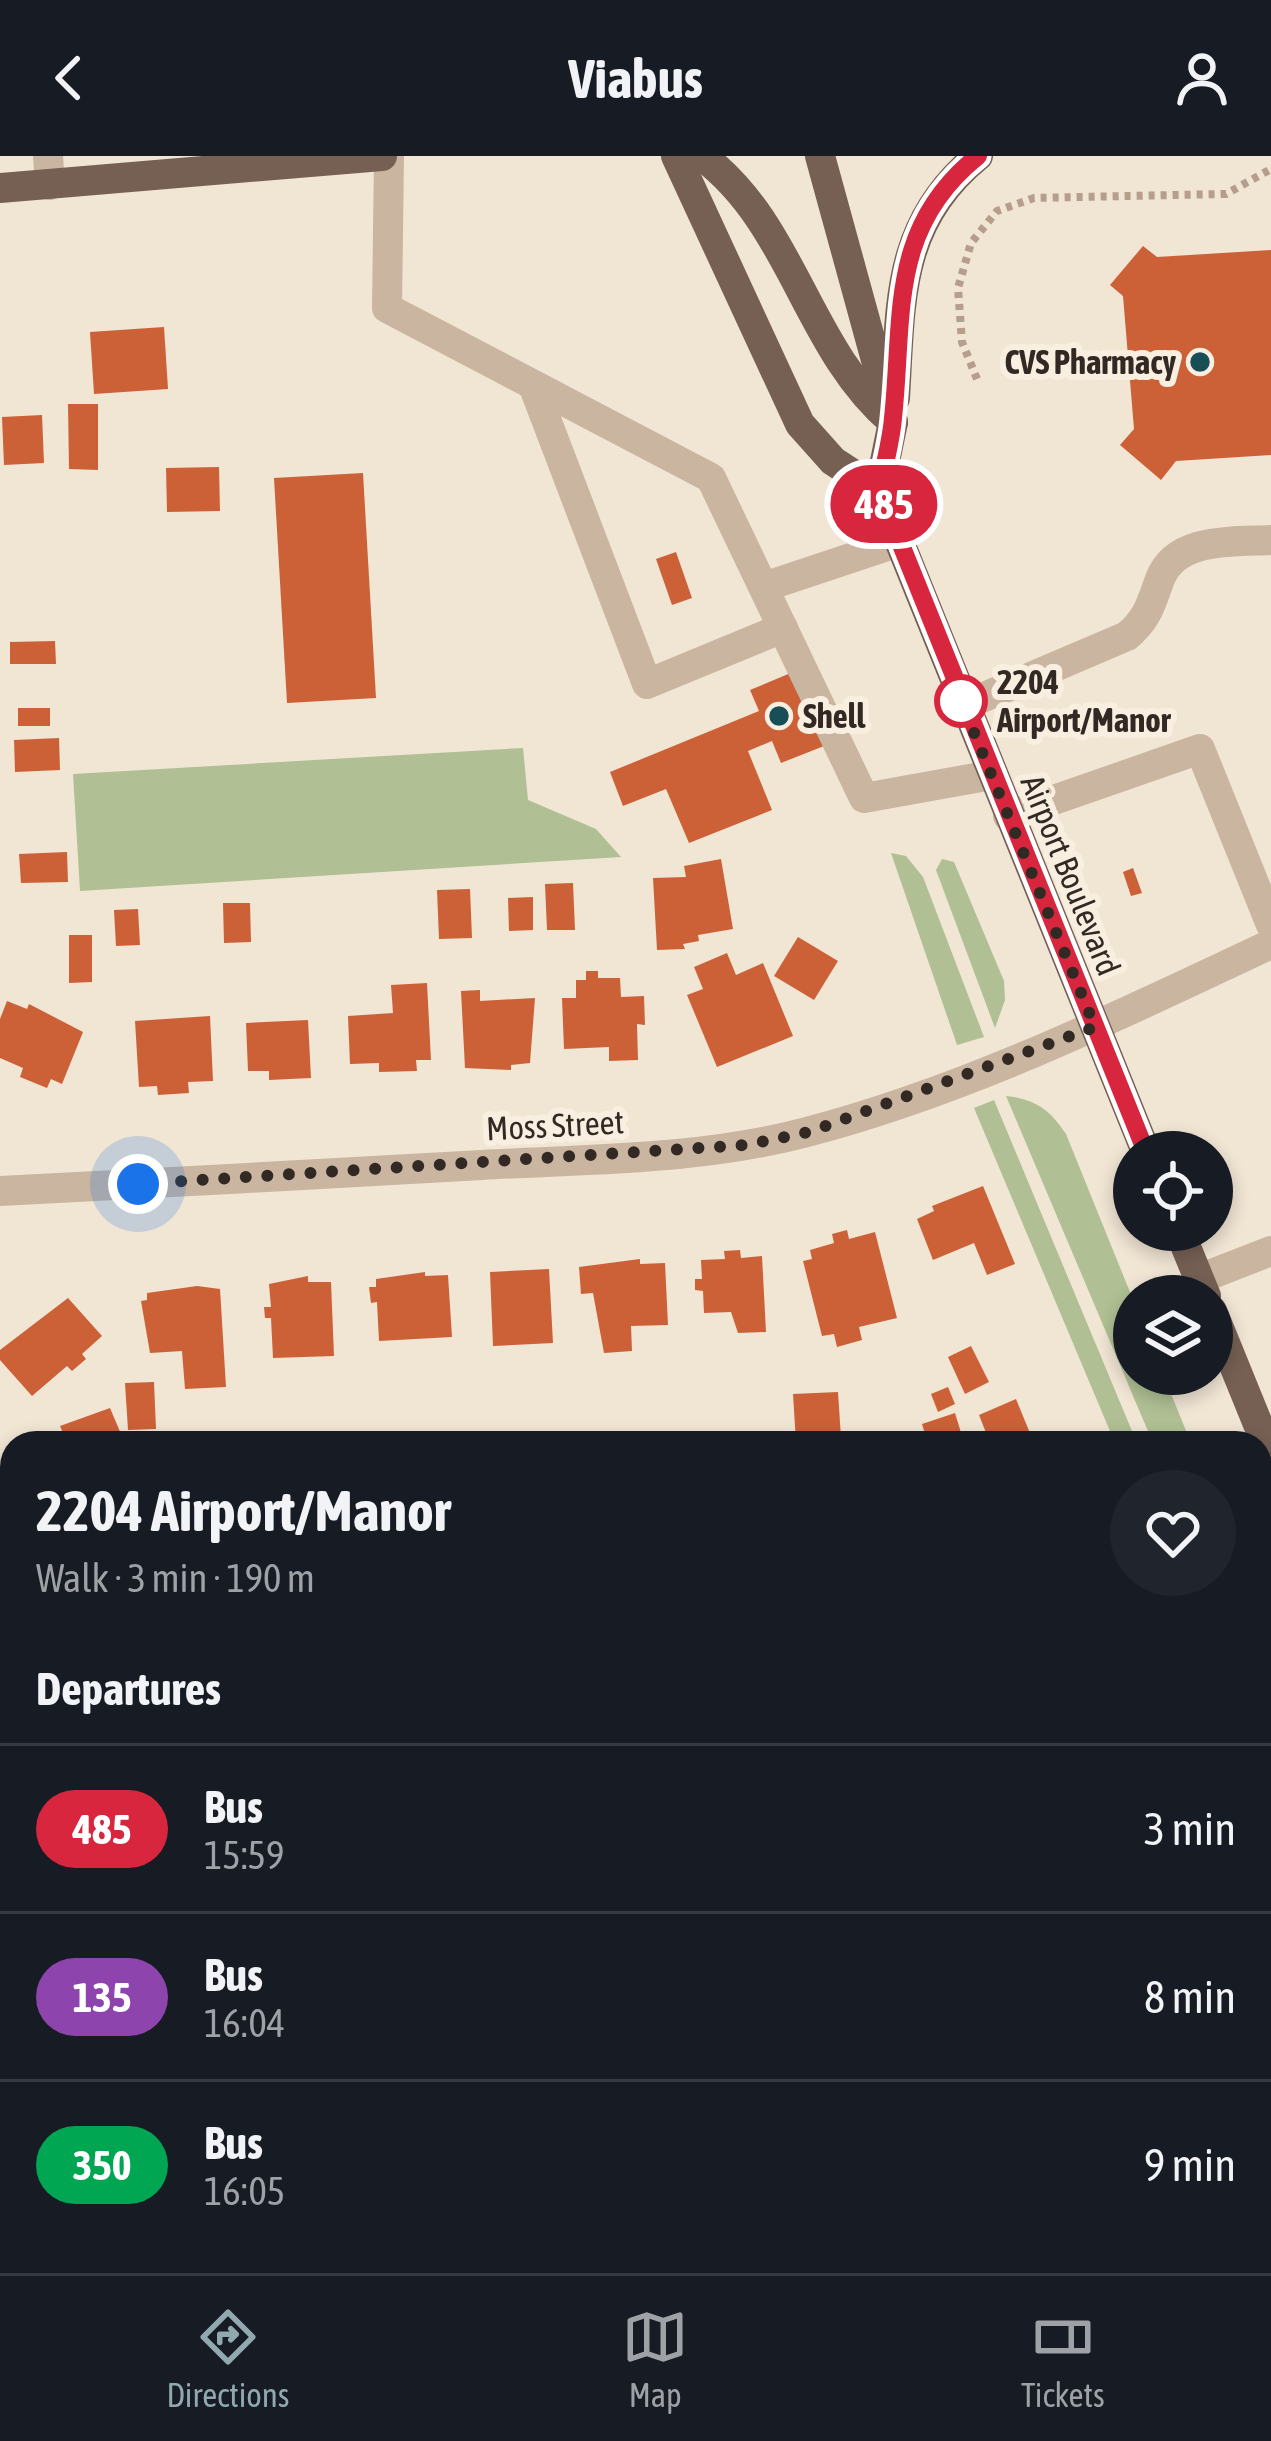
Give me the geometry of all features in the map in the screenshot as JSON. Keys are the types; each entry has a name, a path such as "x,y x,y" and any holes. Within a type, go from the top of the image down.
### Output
{"main road":[{"path":"0,188 49,170 385,156"},
{"path":"676,156 800,424 833,461 879,490 893,422 903,271 922,219 978,156"},
{"path":"702,156 756,206 841,367 893,422"},
{"path":"820,156 893,422"},
{"name":"Airport Boulevard","path":"879,490 1137,1131"},
{"path":"1233,1363 1261,1431"}],"street":[{"path":"385,156 387,308 711,478 864,798 992,776"},
{"path":"532,385 647,684 783,628"},
{"path":"963,706 1127,636 1142,623 1169,560 1183,551 1271,539"},
{"path":"764,587 898,542"},
{"path":"1008,816 1200,749 1271,925"},
{"name":"Moss Street","path":"0,1191 574,1160 746,1145 809,1132 1095,1027 1271,944"},
{"path":"1225,1275 1271,1251"}],"path":[{"path":"977,379 967,364 962,342 958,288 970,243 997,211 1034,198 1226,194 1271,169"}],"green space":[{"path":"523,748 528,800 596,829 621,857 80,891 73,774"},
{"path":"891,853 906,856 923,877 984,1037 957,1045"},
{"path":"942,859 954,862 1004,981 1005,1000 995,1028 936,870"},
{"path":"1006,1096 1041,1107 1066,1134 1123,1275 1113,1275 1113,1349"},
{"path":"994,1100 1113,1395 1132,1431 1110,1431 974,1108"},
{"path":"1133,1395 1172,1395 1186,1431 1148,1431"}],"building":[{"name":"CVS Pharmacy","path":"1143,246 1157,257 1271,250 1271,455 1176,461 1161,480 1120,445 1134,429 1123,296 1110,285"},
{"path":"164,327 168,389 94,394 90,332"},
{"path":"68,404 98,404 98,470 69,469"},
{"path":"42,415 44,463 4,465 2,417"},
{"path":"219,467 220,511 167,512 166,468"},
{"path":"363,473 376,698 287,703 274,478"},
{"path":"676,552 692,598 672,605 656,559"},
{"path":"55,641 56,664 10,664 10,642"},
{"path":"793,672 824,746 781,763 772,741 748,751 772,810 689,843 666,789 623,806 610,772 759,711 750,690"},
{"path":"18,708 50,708 50,726 18,726"},
{"path":"59,738 60,770 15,772 14,740"},
{"path":"67,852 68,882 21,883 19,854"},
{"path":"721,859 733,929 698,935 699,941 683,944 685,949 657,950 653,878 686,877 684,866"},
{"path":"1133,868 1142,893 1131,896 1123,872"},
{"path":"573,883 575,930 547,930 545,884"},
{"path":"470,889 472,938 439,939 437,890"},
{"path":"533,897 533,930 509,931 508,898"},
{"path":"223,903 250,903 251,942 224,943"},
{"path":"138,909 140,945 116,946 114,910"},
{"path":"69,935 92,935 92,982 69,983"},
{"path":"798,937 838,961 814,1000 774,976"},
{"path":"727,953 736,975 763,963 793,1036 717,1067 687,995 703,989 694,967"},
{"path":"586,971 598,971 598,978 620,978 621,997 644,996 645,1025 637,1024 638,1060 609,1061 609,1047 564,1049 562,998 576,998 576,980 586,980"},
{"path":"427,983 431,1060 416,1060 417,1071 379,1072 379,1063 350,1064 348,1016 393,1013 391,985"},
{"path":"480,990 480,1001 535,998 530,1063 511,1065 511,1070 465,1068 461,991"},
{"path":"7,1001 27,1009 29,1004 83,1032 62,1084 51,1079 47,1088 20,1077 23,1068 0,1058 0,1019"},
{"path":"210,1016 213,1081 188,1082 189,1093 158,1095 157,1086 139,1087 135,1021"},
{"path":"308,1020 311,1078 269,1080 269,1071 248,1071 246,1023"},
{"path":"983,1186 1015,1264 987,1275 974,1243 933,1260 917,1219 934,1211 932,1206"},
{"path":"847,1230 849,1239 875,1232 897,1318 859,1327 862,1340 837,1347 834,1334 822,1336 803,1261 812,1259 810,1250 834,1243 832,1234"},
{"path":"740,1250 741,1258 762,1256 766,1332 738,1333 731,1312 704,1313 703,1291 695,1290 695,1279 702,1279 701,1260 725,1259 724,1251"},
{"path":"640,1259 640,1264 665,1263 668,1325 631,1326 632,1351 604,1353 593,1293 581,1294 579,1267"},
{"path":"549,1269 553,1343 493,1346 490,1272"},
{"path":"425,1272 425,1276 448,1275 452,1337 379,1341 377,1302 371,1303 369,1287 376,1287 376,1279"},
{"path":"308,1276 308,1282 331,1282 334,1356 273,1358 271,1318 265,1318 264,1307 271,1307 269,1284"},
{"path":"197,1286 220,1289 226,1387 185,1389 182,1351 150,1353 141,1301 147,1300 147,1293"},
{"path":"68,1298 102,1336 72,1371 67,1366 32,1396 0,1360 0,1350"},
{"path":"971,1346 989,1382 965,1394 948,1357"},
{"path":"154,1382 156,1429 128,1430 125,1383"},
{"path":"948,1387 955,1404 938,1412 931,1394"},
{"path":"838,1392 841,1431 795,1431 793,1394"},
{"path":"1016,1399 1029,1431 985,1431 979,1415"},
{"path":"110,1408 120,1431 62,1431 60,1426"},
{"path":"955,1413 960,1431 924,1431 922,1424"}],"bus line":[{"name":"485","path":"978,156 922,219 903,271 893,422 879,490 1137,1131"}],"place":[{"name":"CVS Pharmacy","path":"1200,362"},
{"name":"2204 Airport/Manor","path":"961,701"},
{"name":"Shell","path":"779,716"}],"route":[{"path":"138,1184 598,1159 746,1145 809,1132 1095,1027 961,701"}]}
